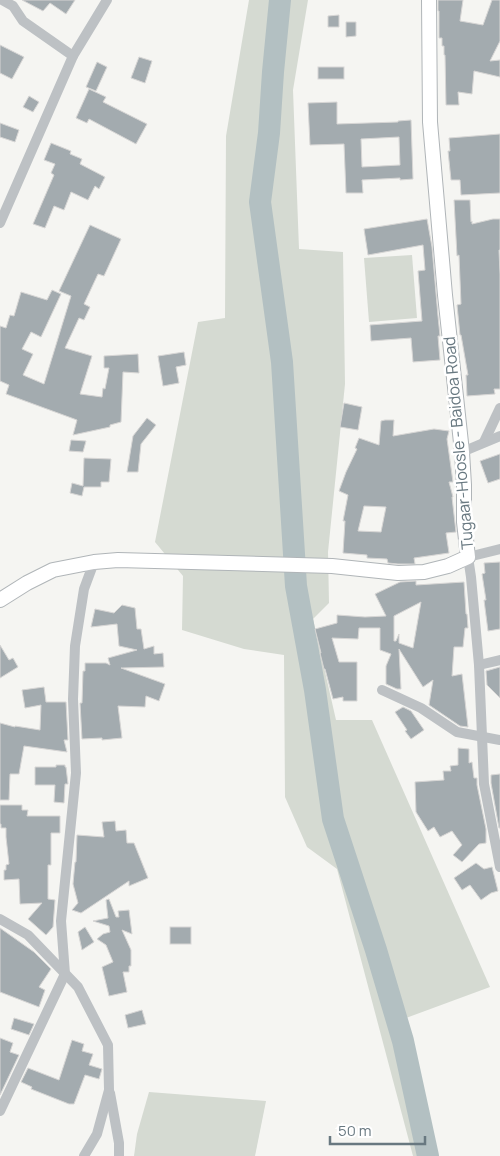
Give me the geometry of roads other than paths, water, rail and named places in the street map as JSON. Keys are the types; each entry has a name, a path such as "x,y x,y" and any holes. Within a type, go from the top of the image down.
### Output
{"main road":[{"name":"Tugaar-Hoosle - Baidoa Road","path":"0,600 52,570 94,562 118,560 332,566 398,573 424,572 448,566 468,557 464,522 462,452 445,294 430,122 429,0"}],"street":[{"path":"2,0 13,6 23,21 74,56"},
{"path":"0,223 74,56 107,0"},
{"path":"484,442 500,408"},
{"path":"462,452 500,436"},
{"path":"500,549 468,557 479,665 484,784 500,868"},
{"path":"0,1111 65,974 61,921 76,773 73,699 75,646 84,590 94,562"},
{"path":"479,665 500,660"},
{"path":"382,690 421,708 457,732 500,740"},
{"path":"0,919 28,935 78,987 108,1046 109,1090 119,1143 119,1156"},
{"path":"84,1156 97,1134 109,1090"}],"waterway":[{"path":"280,0 269,133 260,202 282,362 296,586 315,690 333,819 376,950 403,1041 428,1156"}]}
